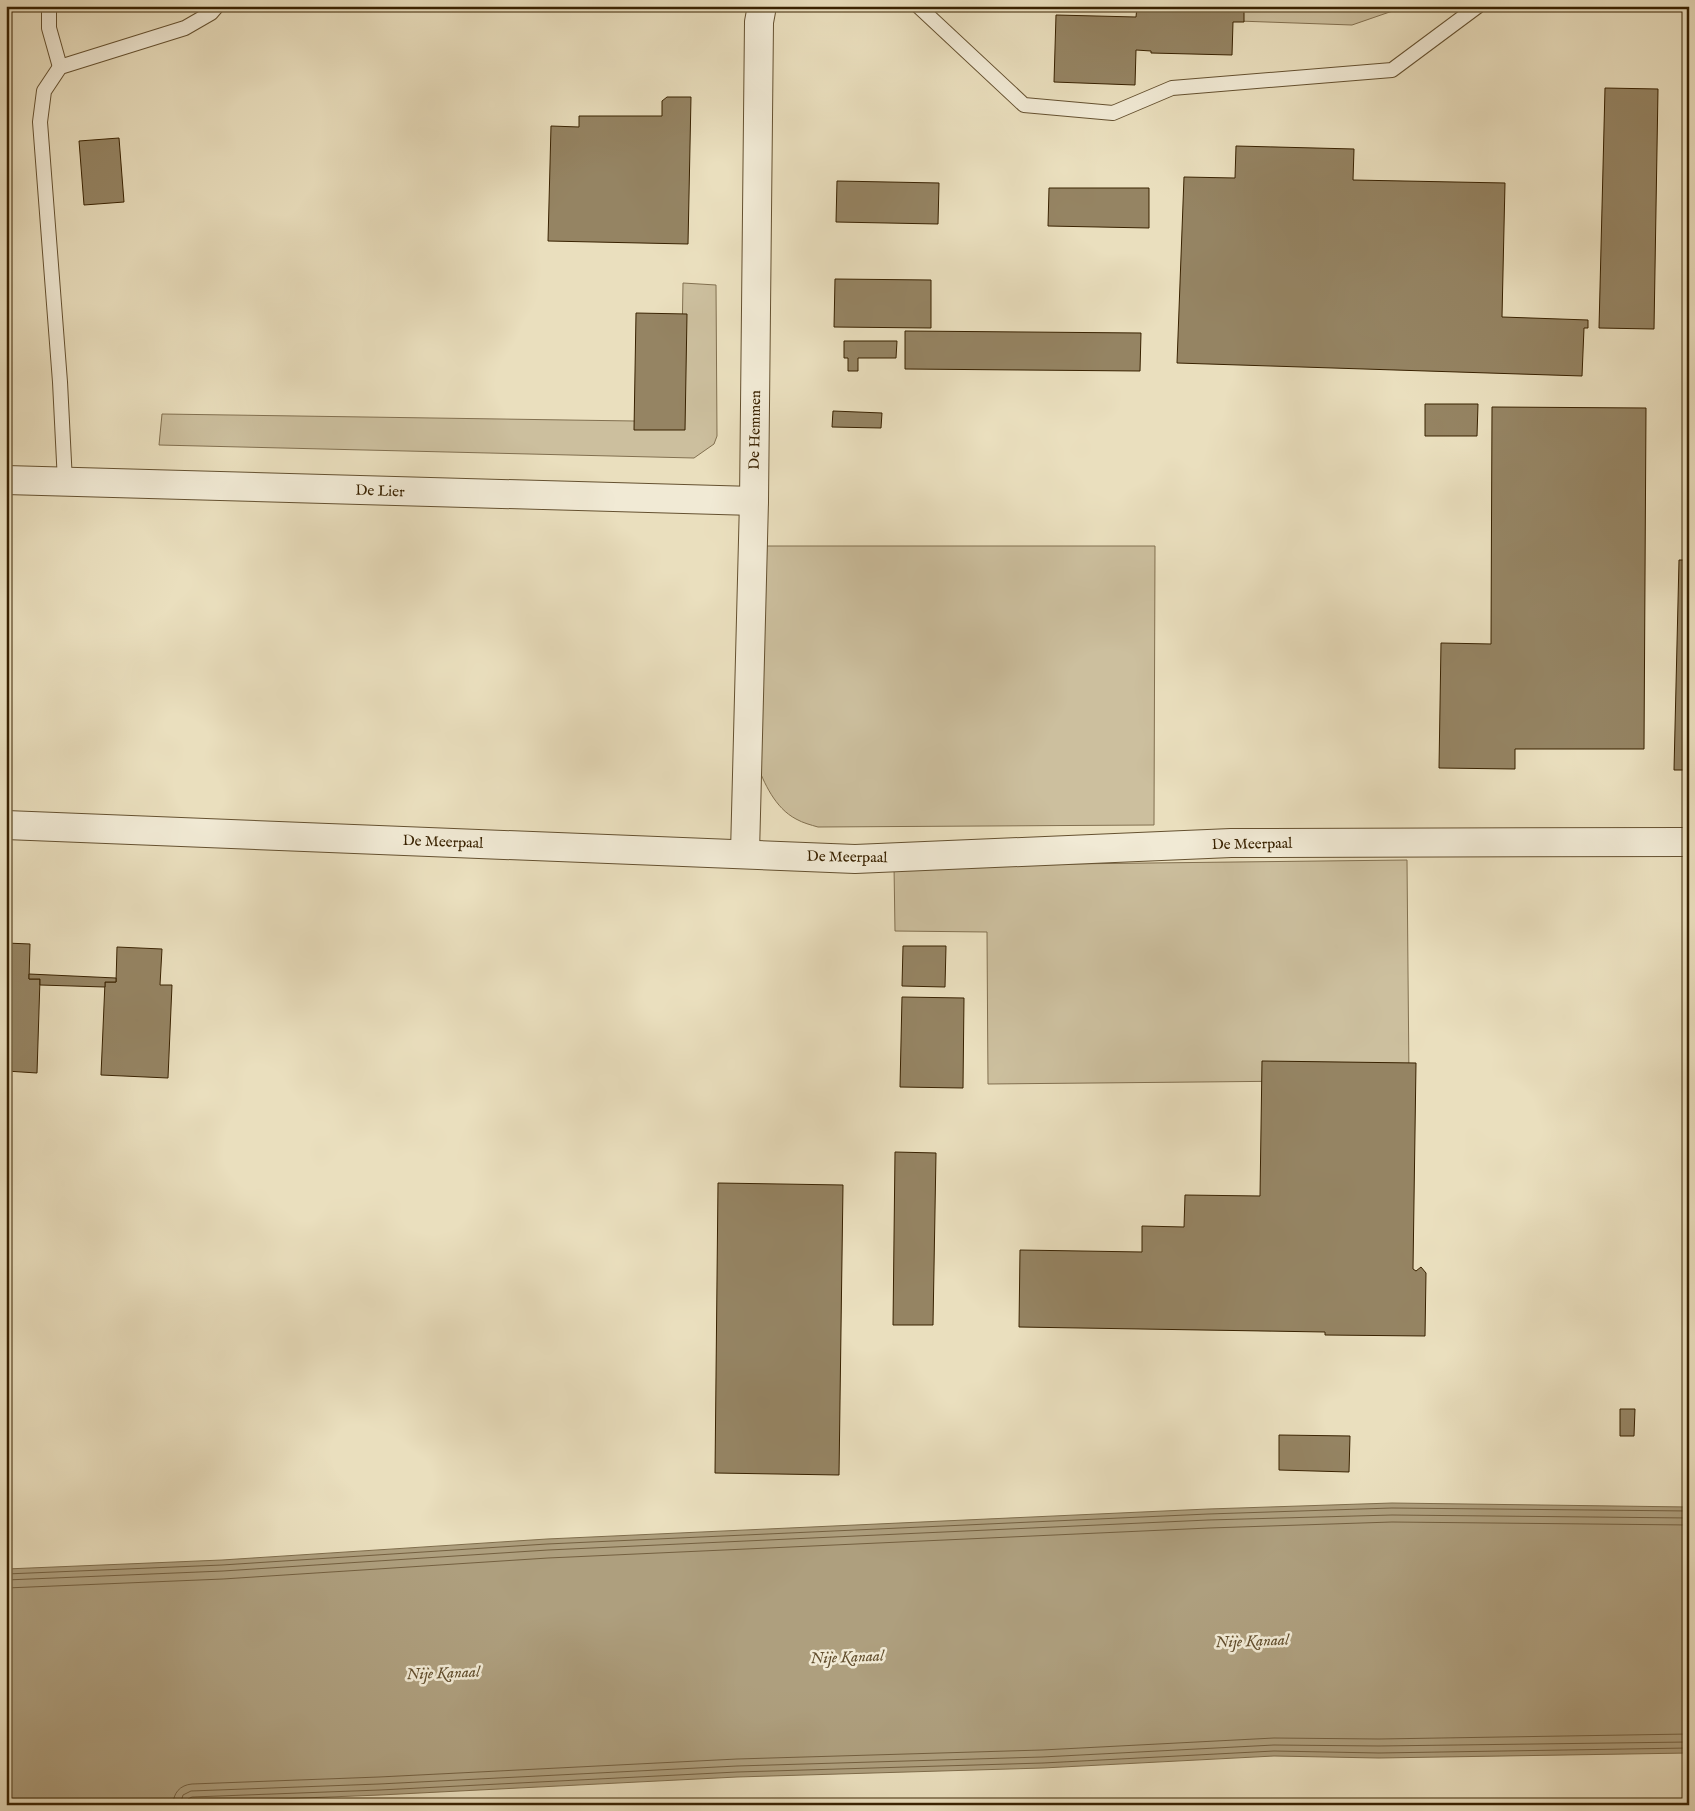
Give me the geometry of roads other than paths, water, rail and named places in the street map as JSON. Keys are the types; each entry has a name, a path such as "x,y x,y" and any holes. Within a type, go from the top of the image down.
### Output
{"street":[{"name":"De Hemmen","path":"744,853 754,501 759,22 762,6"},
{"name":"De Lier","path":"6,480 754,501"},
{"name":"De Meerpaal","path":"6,825 744,853 855,859 1231,843 1689,842"}],"lane":[{"path":"49,6 49,28 60,68"},
{"path":"65,482 60,382 40,122 44,91 60,68 184,28 211,13 217,6"},
{"path":"918,6 1024,105 1113,113 1172,88 1392,70 1478,6"}],"water":[{"name":"Nije Kanaal","path":"1392,1503 1689,1507 1689,1753 1379,1758 1274,1756 1043,1768 737,1777 380,1795 125,1805 6,1805 6,1569 222,1560 547,1539 1208,1509"}]}
